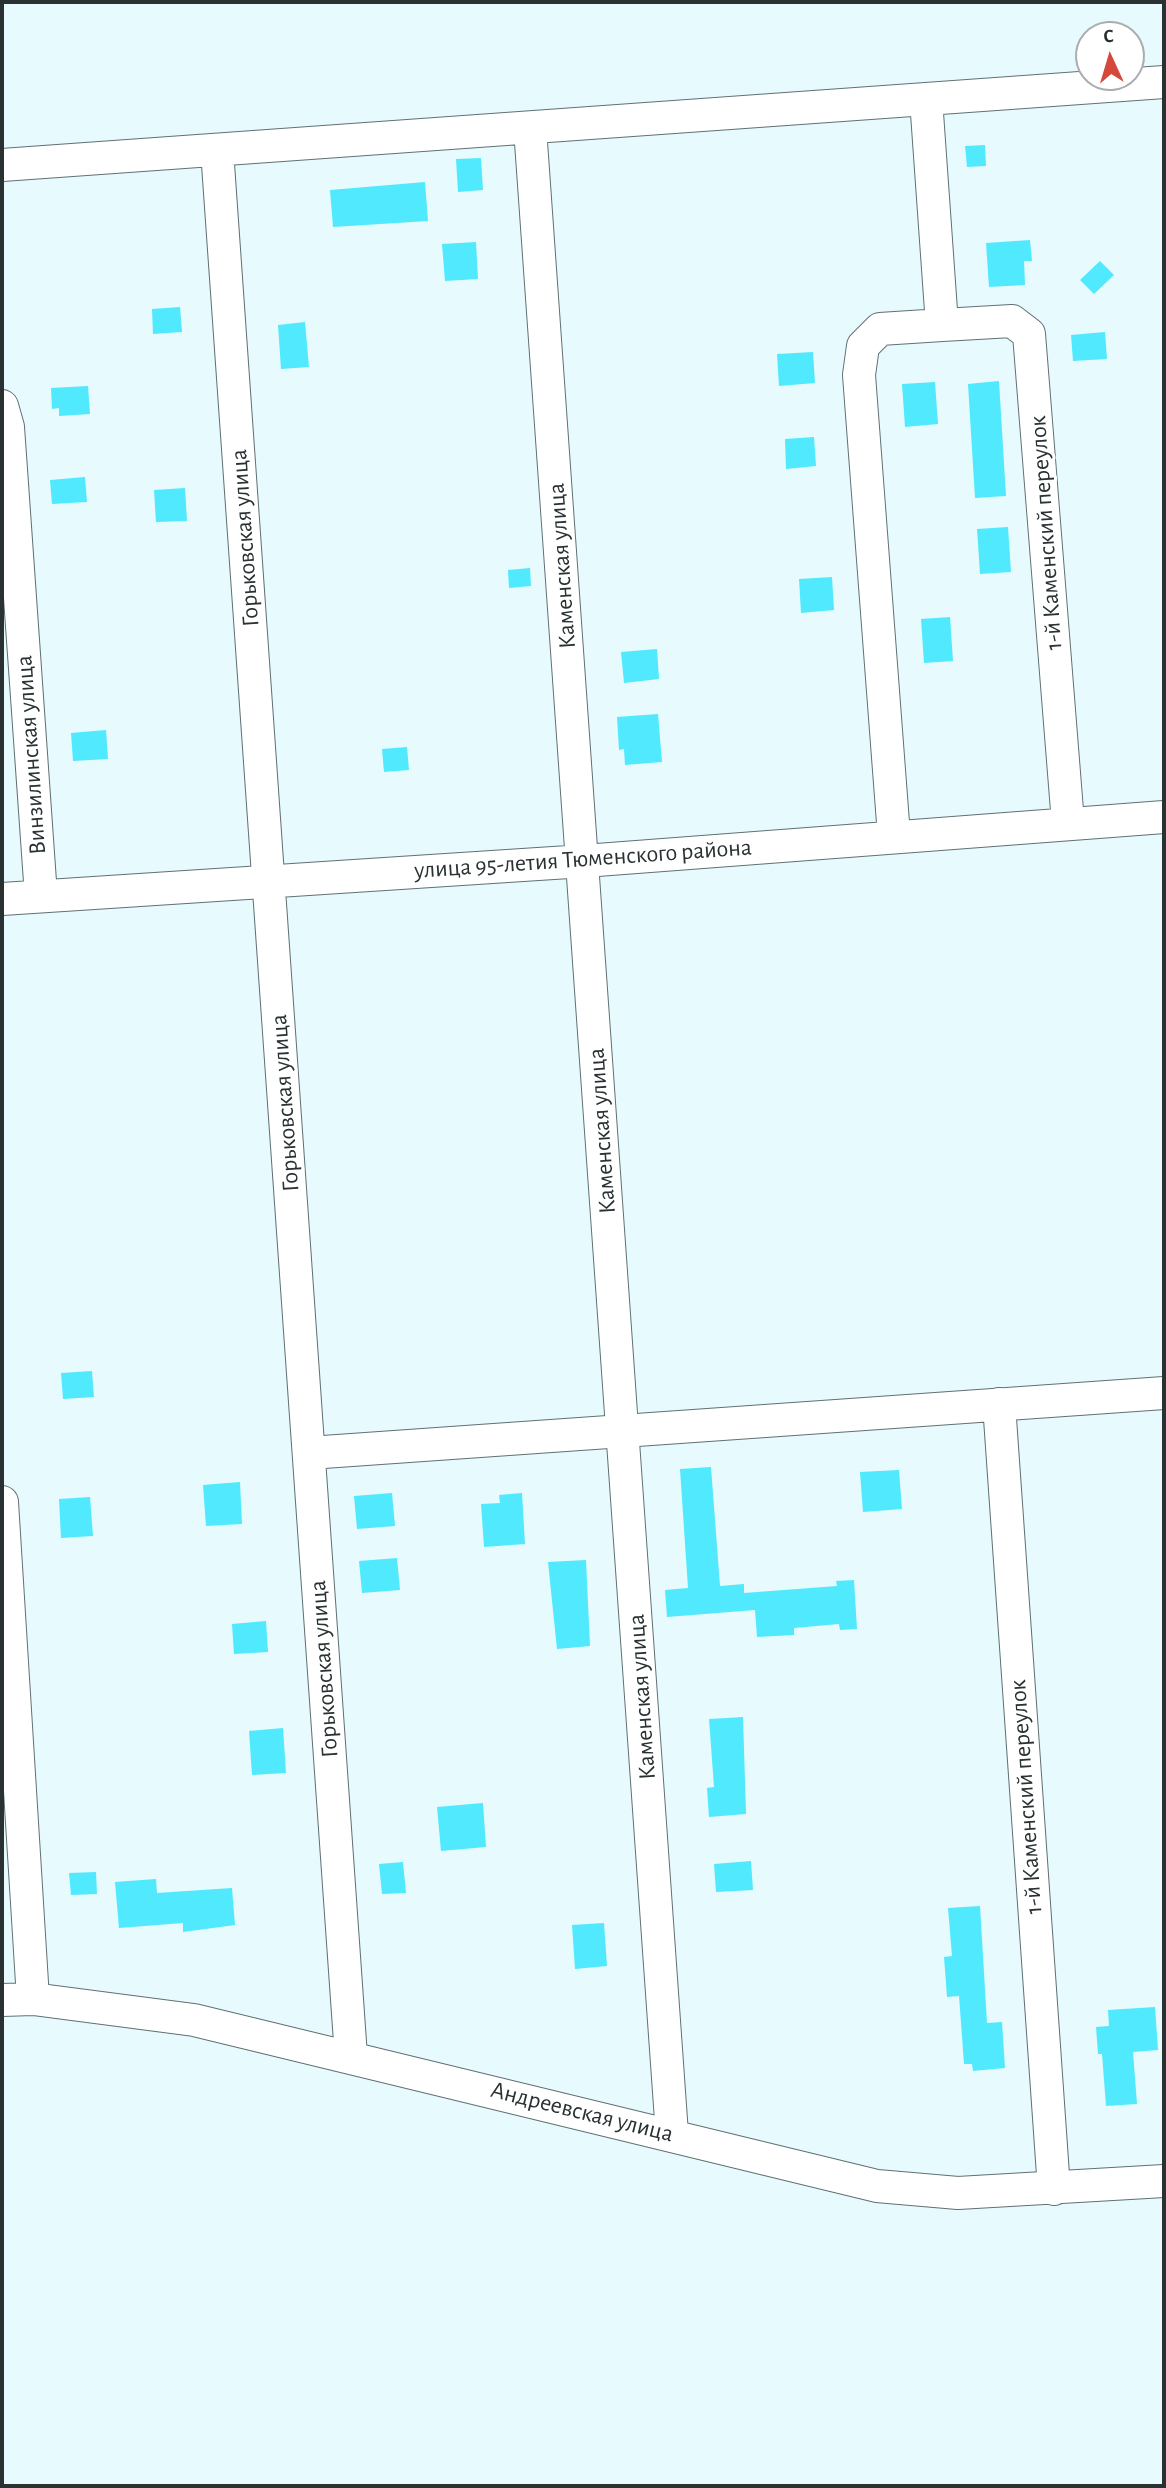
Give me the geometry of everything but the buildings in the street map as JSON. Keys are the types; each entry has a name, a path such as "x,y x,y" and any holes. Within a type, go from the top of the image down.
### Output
{"street":[{"path":"2,166 1164,82"},
{"path":"926,99 942,325"},
{"name":"Каменская улица","path":"530,128 584,861 672,2134"},
{"name":"Горьковская улица","path":"217,150 351,2056"},
{"name":"1-й Каменский переулок","path":"894,836 859,375 863,346 880,329 1012,321 1029,334 1068,823"},
{"name":"Винзилинская улица","path":"2,406 8,427 41,896"},
{"name":"улица 95-летия Тюменского района","path":"2,899 584,861 1164,817"},
{"path":"309,1452 1164,1393"},
{"name":"1-й Каменский переулок","path":"999,1404 1054,2189"},
{"path":"2,1502 33,1999"},
{"name":"Андреевская улица","path":"2,2000 33,1999 194,2020 672,2134 877,2186 958,2193 1164,2181"}]}
